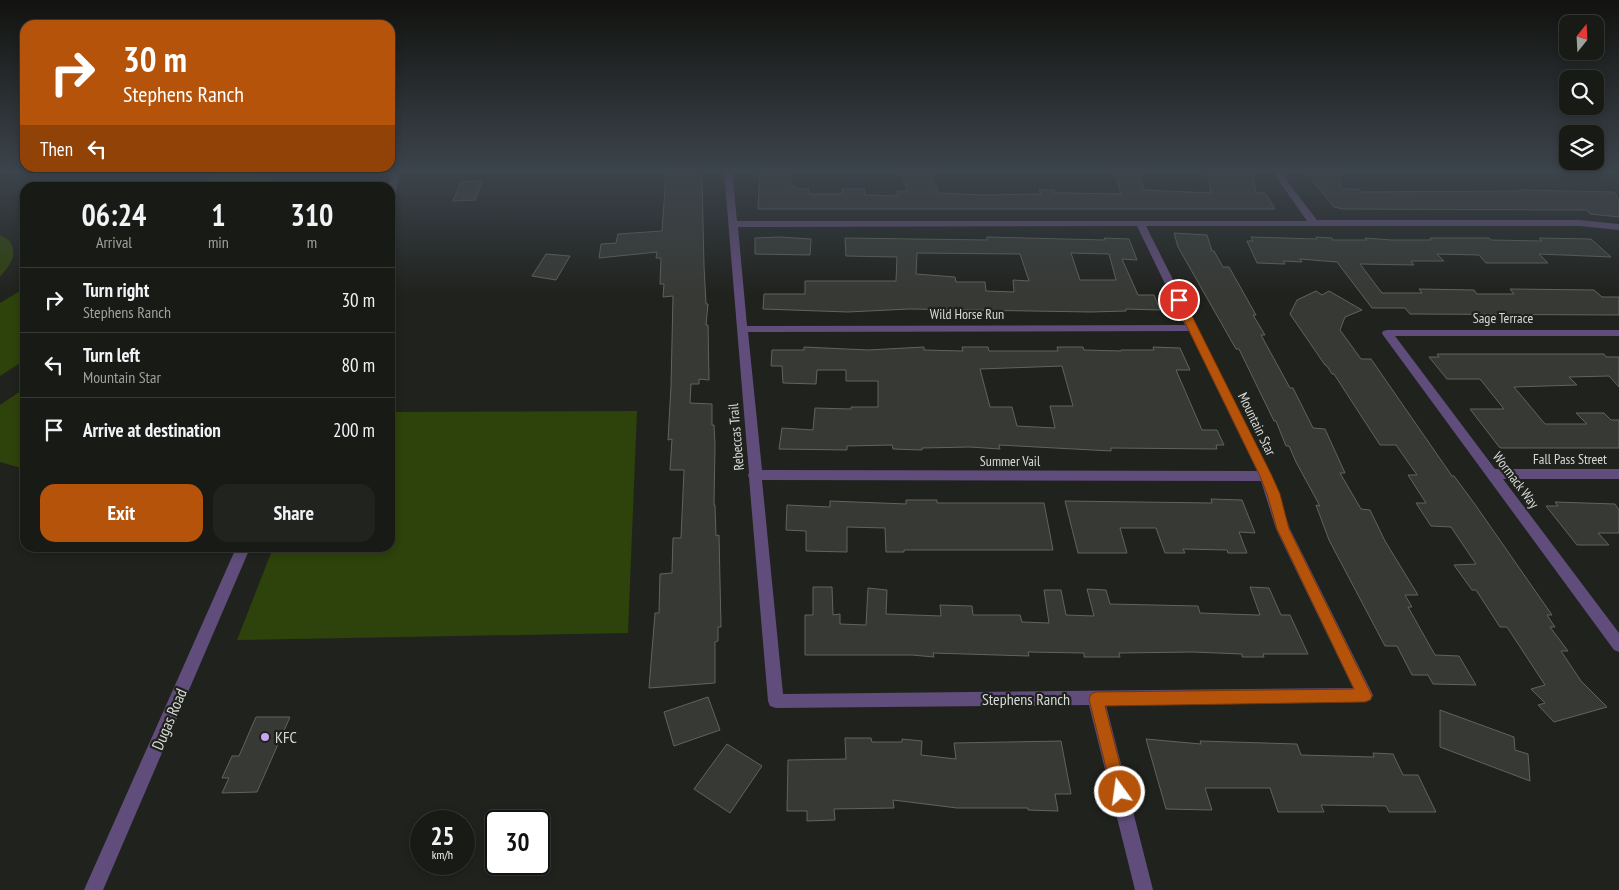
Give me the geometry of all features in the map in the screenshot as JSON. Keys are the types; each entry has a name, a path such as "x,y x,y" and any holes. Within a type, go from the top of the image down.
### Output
{"street":[{"name":"Rebeccas Trail","path":"731,213 776,701"},
{"path":"1306,213 1314,223"},
{"name":"Mountain Star","path":"1140,223 1266,476 1274,494 1283,529 1365,696"},
{"path":"732,224 1580,223 1619,227"},
{"name":"Wild Horse Run","path":"742,329 1193,328"},
{"name":"Sage Terrace","path":"1387,333 1619,333"},
{"name":"Wormack Way","path":"1387,333 1619,645"},
{"name":"Fall Pass Street","path":"1491,474 1619,474"},
{"name":"Summer Vail","path":"754,475 1266,476"},
{"name":"Dugas Road","path":"93,890 241,552"},
{"name":"Stephens Ranch","path":"776,701 1365,696"},
{"path":"1096,699 1144,890"}],"green space":[{"path":"0,235 9,240 13,255 12,260 0,277"},
{"path":"20,291 20,363 0,376 0,303"},
{"path":"20,391 20,468 0,462 0,405"},
{"path":"637,411 628,633 237,640 271,552 395,552 395,412"}],"building":[{"path":"663,213 703,213 706,304 708,304 706,325 708,325 709,380 699,379 699,384 691,384 690,403 712,404 712,425 714,425 715,444 714,505 716,536 719,535 721,627 718,627 718,641 715,642 715,683 649,688 655,613 659,613 660,574 672,573 673,538 681,538 684,470 670,470 672,439 668,440 673,296 663,297 664,284 660,284 661,258 656,258 657,252 599,258 601,244 616,243 618,234 662,231"},
{"path":"1589,213 1619,213 1619,217"},
{"path":"1174,233 1207,235 1212,251 1214,251 1223,267 1229,267 1265,335 1261,335 1290,388 1293,388 1313,428 1325,429 1345,473 1340,473 1361,509 1370,510 1385,541 1418,595 1405,595 1412,607 1408,607 1435,655 1459,656 1476,685 1433,684 1428,675 1412,675 1397,646 1385,646 1329,540 1316,505 1320,506 1289,446 1286,446 1276,421 1274,421 1239,349 1236,349 1178,247"},
{"path":"987,237 1129,239 1137,260 1122,259 1138,295 1154,295 1160,310 1126,309 1126,311 1091,312 909,309 848,312 763,309 764,294 805,294 805,281 896,281 897,257 846,256 845,238 987,240","holes":["917,253 1020,254 1029,281 1013,280 1014,292 986,291 985,282 956,282 955,277 916,274","1071,253 1109,254 1116,280 1080,280"]},
{"path":"1251,237 1317,239 1316,237 1332,238 1333,240 1367,240 1365,238 1431,240 1430,238 1489,238 1491,240 1542,241 1539,238 1591,239 1611,257 1539,254 1548,263 1486,263 1479,255 1437,254 1444,261 1411,261 1414,265 1360,264 1382,293 1422,293 1419,289 1474,290 1477,294 1514,294 1510,289 1594,290 1602,297 1619,297 1619,315 1410,314 1405,308 1372,308 1337,262 1300,259 1302,262 1283,261 1285,264 1257,263 1247,241 1253,241"},
{"path":"755,238 811,239 810,255 755,254"},
{"path":"546,254 570,256 556,280 532,276"},
{"path":"1316,291 1322,295 1329,291 1362,310 1345,317 1340,330 1361,359 1371,359 1452,476 1454,476 1474,503 1552,615 1547,615 1555,627 1550,627 1568,651 1561,651 1581,681 1607,707 1554,722 1538,705 1545,703 1531,689 1545,685 1507,627 1500,627 1476,590 1472,590 1454,565 1476,564 1451,527 1431,526 1416,503 1426,503 1408,475 1417,475 1396,445 1380,445 1334,374 1325,365 1290,314 1297,300"},
{"path":"804,347 868,350 924,347 924,350 963,351 962,347 988,347 989,351 1058,351 1057,347 1083,347 1084,350 1121,351 1154,350 1153,347 1180,348 1190,370 1176,370 1202,430 1217,430 1224,445 1216,445 1217,449 1111,448 1111,451 999,445 1000,449 970,447 922,448 922,450 893,449 892,445 847,446 847,450 779,449 782,428 813,430 815,408 851,409 851,407 878,407 878,381 846,381 846,370 817,370 816,384 783,383 782,366 771,366 772,350 804,350","holes":["1062,366 1073,406 1050,406 1055,428 1017,426 1012,407 990,407 980,369"]},
{"path":"1437,354 1604,354 1606,357 1619,357 1619,387 1609,376 1569,377 1577,385 1514,387 1545,424 1587,424 1576,413 1604,413 1611,420 1619,420 1619,448 1500,448 1470,409 1504,409 1480,379 1447,379 1429,357 1439,357"},
{"path":"1211,499 1242,500 1255,533 1239,532 1247,553 1228,553 1227,550 1183,549 1185,553 1165,553 1156,528 1120,528 1127,553 1078,553 1065,501 1212,503"},
{"path":"906,500 937,500 937,503 1044,503 1053,550 904,550 904,552 886,552 885,528 847,527 847,552 806,551 806,531 786,530 787,505 830,507 830,501 906,504"},
{"path":"1555,502 1615,504 1619,510 1619,533 1598,533 1609,545 1577,545 1546,506 1558,506"},
{"path":"813,587 832,587 833,615 840,614 840,624 866,625 868,588 887,590 886,614 941,616 940,605 972,606 973,615 1020,615 1022,622 1049,623 1044,590 1061,590 1066,615 1094,616 1087,589 1106,590 1110,604 1198,606 1200,613 1260,615 1250,587 1269,588 1281,615 1290,615 1308,654 1263,654 1264,657 1242,657 1242,654 1193,652 1119,653 1120,657 1084,657 1084,653 1028,652 1029,656 933,653 934,657 912,655 805,655 805,615 813,615"},
{"path":"708,697 720,730 674,746 664,712"},
{"path":"1440,710 1514,737 1515,750 1528,754 1530,781 1440,747"},
{"name":"KFC","path":"256,717 290,717 257,792 222,793 229,778 222,778 232,756 239,756"},
{"path":"845,738 871,738 872,742 902,742 902,739 922,741 921,755 956,759 954,743 1061,741 1071,794 1055,794 1058,811 1028,810 1028,808 957,808 893,800 894,808 834,809 835,820 807,821 807,811 787,811 788,760 846,759"},
{"path":"1146,739 1201,744 1200,741 1297,744 1301,755 1374,757 1373,753 1393,754 1403,775 1418,775 1436,812 1389,812 1386,806 1321,805 1324,812 1278,812 1270,788 1205,788 1212,810 1166,809"},
{"path":"727,744 762,766 730,813 694,789"}],"place":[{"name":"KFC","path":"265,737"}],"route":[{"path":"1120,792 1096,699 1365,696 1283,529 1274,494 1266,476 1179,300"}]}
